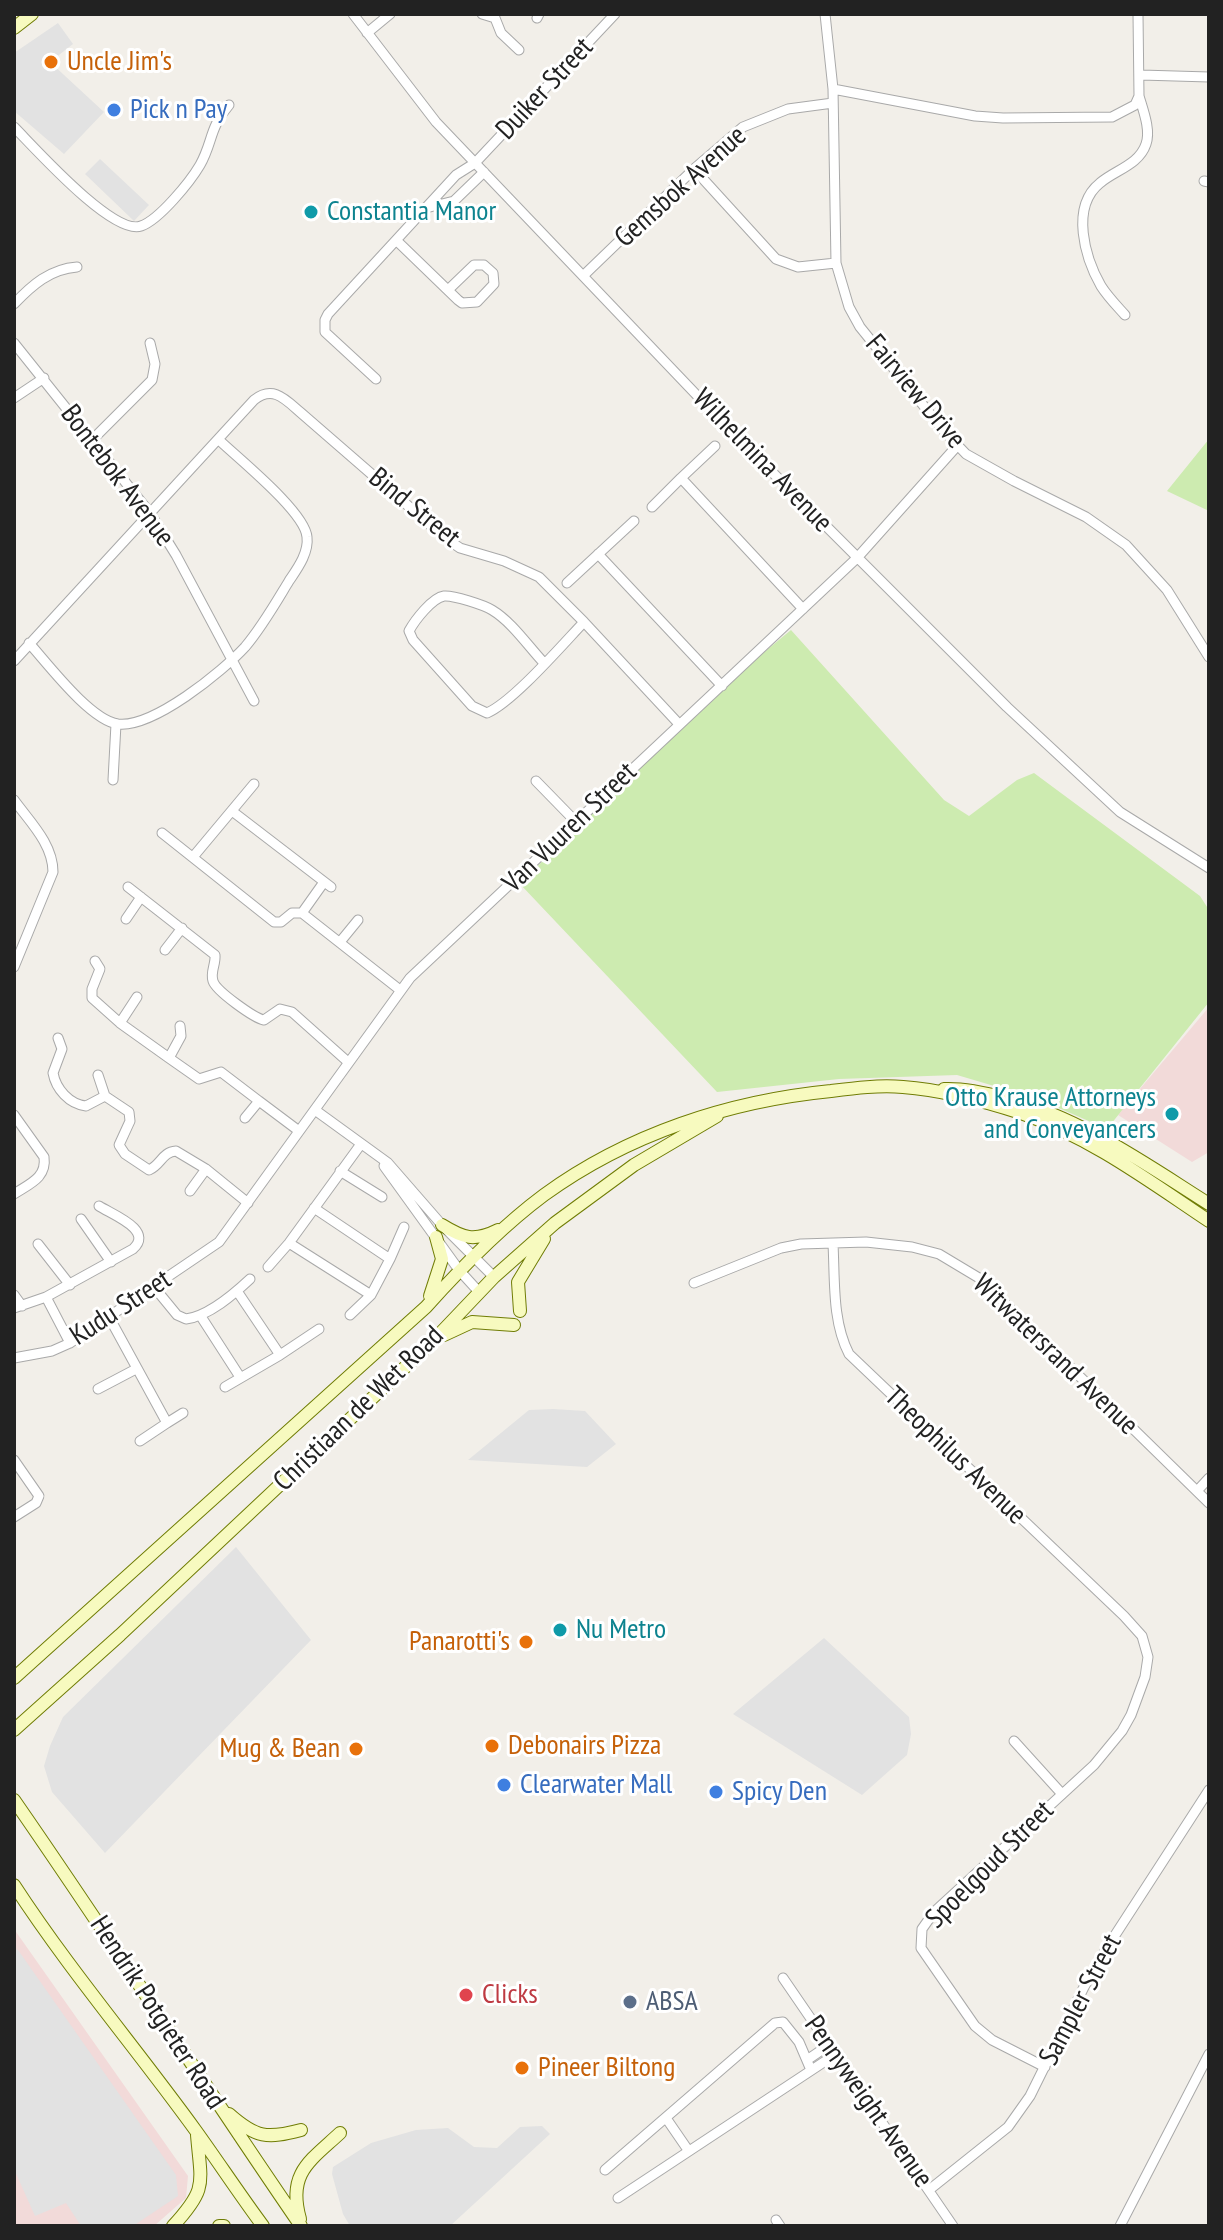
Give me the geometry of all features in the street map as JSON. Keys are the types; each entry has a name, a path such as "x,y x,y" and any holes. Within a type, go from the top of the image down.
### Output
{"main road":[{"path":"14,28 32,14"},
{"name":"Christiaan de Wet Road","path":"14,1678 426,1307 459,1270 544,1195 621,1148 667,1128 794,1095 902,1086 937,1091 1020,1113 1078,1137 1209,1221"},
{"name":"Christiaan de Wet Road","path":"937,1091 955,1088 988,1094 1048,1112 1128,1152 1209,1204"},
{"name":"Christiaan de Wet Road","path":"14,1730 120,1635 433,1341 494,1277 555,1223 634,1165 723,1112"},
{"path":"520,1311 517,1289 521,1274 555,1223"},
{"path":"426,1307 441,1267 439,1231 468,1239 485,1237 508,1226"},
{"path":"433,1341 472,1322 514,1325"},
{"path":"14,1667 74,1623"},
{"name":"Hendrik Potgieter Road","path":"14,1800 212,2098 302,2226"},
{"name":"Hendrik Potgieter Road","path":"14,1885 45,1932 197,2132 263,2226"},
{"path":"14,1892 45,1932"},
{"path":"212,2098 255,2133 276,2137 301,2130"},
{"path":"173,2226 194,2203 200,2185 197,2132"},
{"path":"302,2226 296,2197 298,2176 340,2133"}],"street":[{"name":"Wilhelmina Avenue","path":"353,14 436,122 857,558 1096,792 1120,812 1209,868"},
{"path":"367,33 390,14"},
{"path":"482,14 495,18 501,33 519,50"},
{"name":"Duiker Street","path":"376,379 325,332 328,314 459,172 475,163 615,14"},
{"name":"Fairview Drive","path":"825,14 833,89 836,263 849,307 868,340 957,446 999,473 1086,517 1118,538 1167,590 1209,657"},
{"path":"833,89 975,116 1112,117 1135,105 1139,96 1138,14"},
{"path":"1141,75 1209,77"},
{"path":"1125,315 1095,275 1086,246 1083,221 1088,196 1096,186 1138,158 1144,149 1147,130 1139,96"},
{"name":"Gemsbok Avenue","path":"583,276 694,169 743,127 788,109 833,103"},
{"path":"14,127 111,219 134,227 155,217 193,176 205,154 215,123 229,105"},
{"path":"694,169 776,259 798,267 836,263"},
{"path":"427,209 454,201 484,172"},
{"path":"397,241 448,290 462,303 477,302 494,284 493,273 484,265 474,265 448,290"},
{"path":"14,304 36,282 64,268 77,267"},
{"name":"Bontebok Avenue","path":"14,343 150,513 176,555 254,701"},
{"path":"92,440 152,380 155,364 150,343"},
{"path":"14,398 44,378"},
{"name":"Bind Street","path":"219,440 254,400 267,393 279,395 444,537 478,555 527,570 539,577 678,723"},
{"path":"14,661 29,643 219,440 297,514 307,535 307,548 303,556 253,637 201,684 152,718 116,724 94,712 29,643"},
{"path":"652,507 715,446"},
{"name":"Van Vuuren Street","path":"219,1242 400,990 678,723 722,686 857,558 957,446"},
{"path":"681,478 803,609"},
{"path":"567,583 634,521"},
{"path":"598,554 722,686"},
{"path":"544,663 490,609 452,597 435,601 409,631 413,640 472,706 481,712 495,710 544,663 584,622"},
{"path":"113,780 116,724"},
{"path":"536,781 577,823"},
{"path":"193,857 254,784"},
{"path":"14,800 47,845 53,859 53,872 14,967"},
{"path":"232,811 328,884 302,913"},
{"path":"162,833 274,922 281,922 292,913 302,913 400,990"},
{"path":"128,887 215,955 212,975 215,986 254,1017 264,1020 280,1009 292,1012 348,1062"},
{"path":"126,919 141,897"},
{"path":"340,942 358,920"},
{"path":"165,950 182,928"},
{"path":"95,961 100,969 92,989 93,1001 199,1079 221,1072 299,1131"},
{"path":"120,1023 137,997"},
{"path":"169,1058 181,1036 180,1026"},
{"path":"58,1038 62,1049 53,1073 63,1094 72,1102 86,1106 105,1096"},
{"path":"98,1075 105,1096 124,1107 131,1117 119,1145 125,1154 149,1170 165,1154 176,1151 206,1169 248,1203"},
{"path":"245,1118 259,1101"},
{"path":"315,1110 399,1174 439,1231 459,1270 479,1292"},
{"path":"14,1115 44,1157 45,1165 36,1180 14,1194"},
{"path":"268,1267 361,1144"},
{"path":"190,1191 206,1169"},
{"path":"340,1171 382,1197"},
{"path":"14,1295 18,1307 46,1297 137,1246 140,1235 135,1228 99,1206"},
{"path":"314,1208 390,1259"},
{"path":"81,1219 111,1262"},
{"path":"350,1315 371,1295 404,1227"},
{"path":"439,1231 494,1277"},
{"name":"Kudu Street","path":"14,1358 52,1351 70,1343 219,1242"},
{"name":"Witwatersrand Avenue","path":"694,1283 781,1248 801,1244 866,1242 912,1247 939,1254 979,1278 1209,1503"},
{"path":"289,1243 371,1295"},
{"path":"38,1244 70,1285"},
{"name":"Theophilus Avenue","path":"833,1244 837,1318 849,1354 1142,1636"},
{"path":"154,1287 177,1315 186,1319 200,1315 250,1279"},
{"path":"237,1291 280,1355"},
{"path":"46,1297 70,1343"},
{"path":"200,1315 240,1377"},
{"path":"109,1317 167,1423"},
{"path":"225,1387 319,1329"},
{"path":"98,1389 136,1369"},
{"path":"140,1441 183,1413"},
{"path":"14,1460 39,1496 36,1503 14,1517"},
{"path":"1197,1491 1209,1478"},
{"name":"Spoelgoud Street","path":"1045,2067 992,2040 975,2026 921,1948 922,1929 934,1912 1094,1765 1122,1731 1131,1715 1146,1667 1147,1648 1142,1636"},
{"path":"1014,1741 1062,1794"},
{"name":"Sampler Street","path":"929,2190 1008,2127 1030,2096 1084,1987 1209,1790"},
{"name":"Pennyweight Avenue","path":"783,1978 953,2226"},
{"path":"605,2170 775,2023 783,2022 790,2028 809,2065"},
{"path":"822,2057 829,2045"},
{"path":"618,2198 809,2065 822,2057 836,2054"},
{"path":"1120,2226 1209,2054"},
{"path":"666,2118 688,2150"}],"shaded area":[{"path":"58,23 73,44 50,62 104,112 64,154 14,111 14,53"},
{"path":"100,159 149,205 134,221 85,174"},
{"path":"1209,1007 1209,1152 1192,1162 1118,1115"},
{"path":"529,1410 585,1411 616,1444 587,1467 468,1460"},
{"path":"236,1547 311,1640 105,1853 52,1792 44,1766 50,1746 63,1717"},
{"path":"824,1638 909,1717 911,1734 907,1755 862,1795 733,1714"},
{"path":"14,1929 188,2176 186,2198 154,2226 14,2226"},
{"path":"14,1948 176,2175 178,2196 133,2226 81,2226 66,2203 35,2216 14,2169"},
{"path":"542,2126 550,2134 450,2226 350,2226 343,2214 332,2174 333,2167 371,2143 416,2130 448,2128 474,2147 497,2148 520,2127"}],"green space":[{"path":"1209,439 1209,511 1167,491"},
{"path":"791,630 944,800 969,816 1017,780 1034,773 1200,896 1209,910 1209,1002 1107,1129 1038,1099 957,1075 839,1079 717,1092 520,884 678,723"}],"place":[{"name":"Uncle Jim's","path":"51,62"},
{"name":"Pick n Pay","path":"114,110"},
{"name":"Constantia Manor","path":"311,212"},
{"name":"Otto Krause Attorneys and Conveyancers","path":"1172,1114"},
{"name":"Nu Metro","path":"560,1630"},
{"name":"Panarotti's","path":"526,1642"},
{"name":"Debonairs Pizza","path":"492,1746"},
{"name":"Mug & Bean","path":"356,1749"},
{"name":"Clearwater Mall","path":"504,1785"},
{"name":"Spicy Den","path":"716,1792"},
{"name":"Clicks","path":"466,1995"},
{"name":"ABSA","path":"630,2002"},
{"name":"Pineer Biltong","path":"522,2068"}]}
